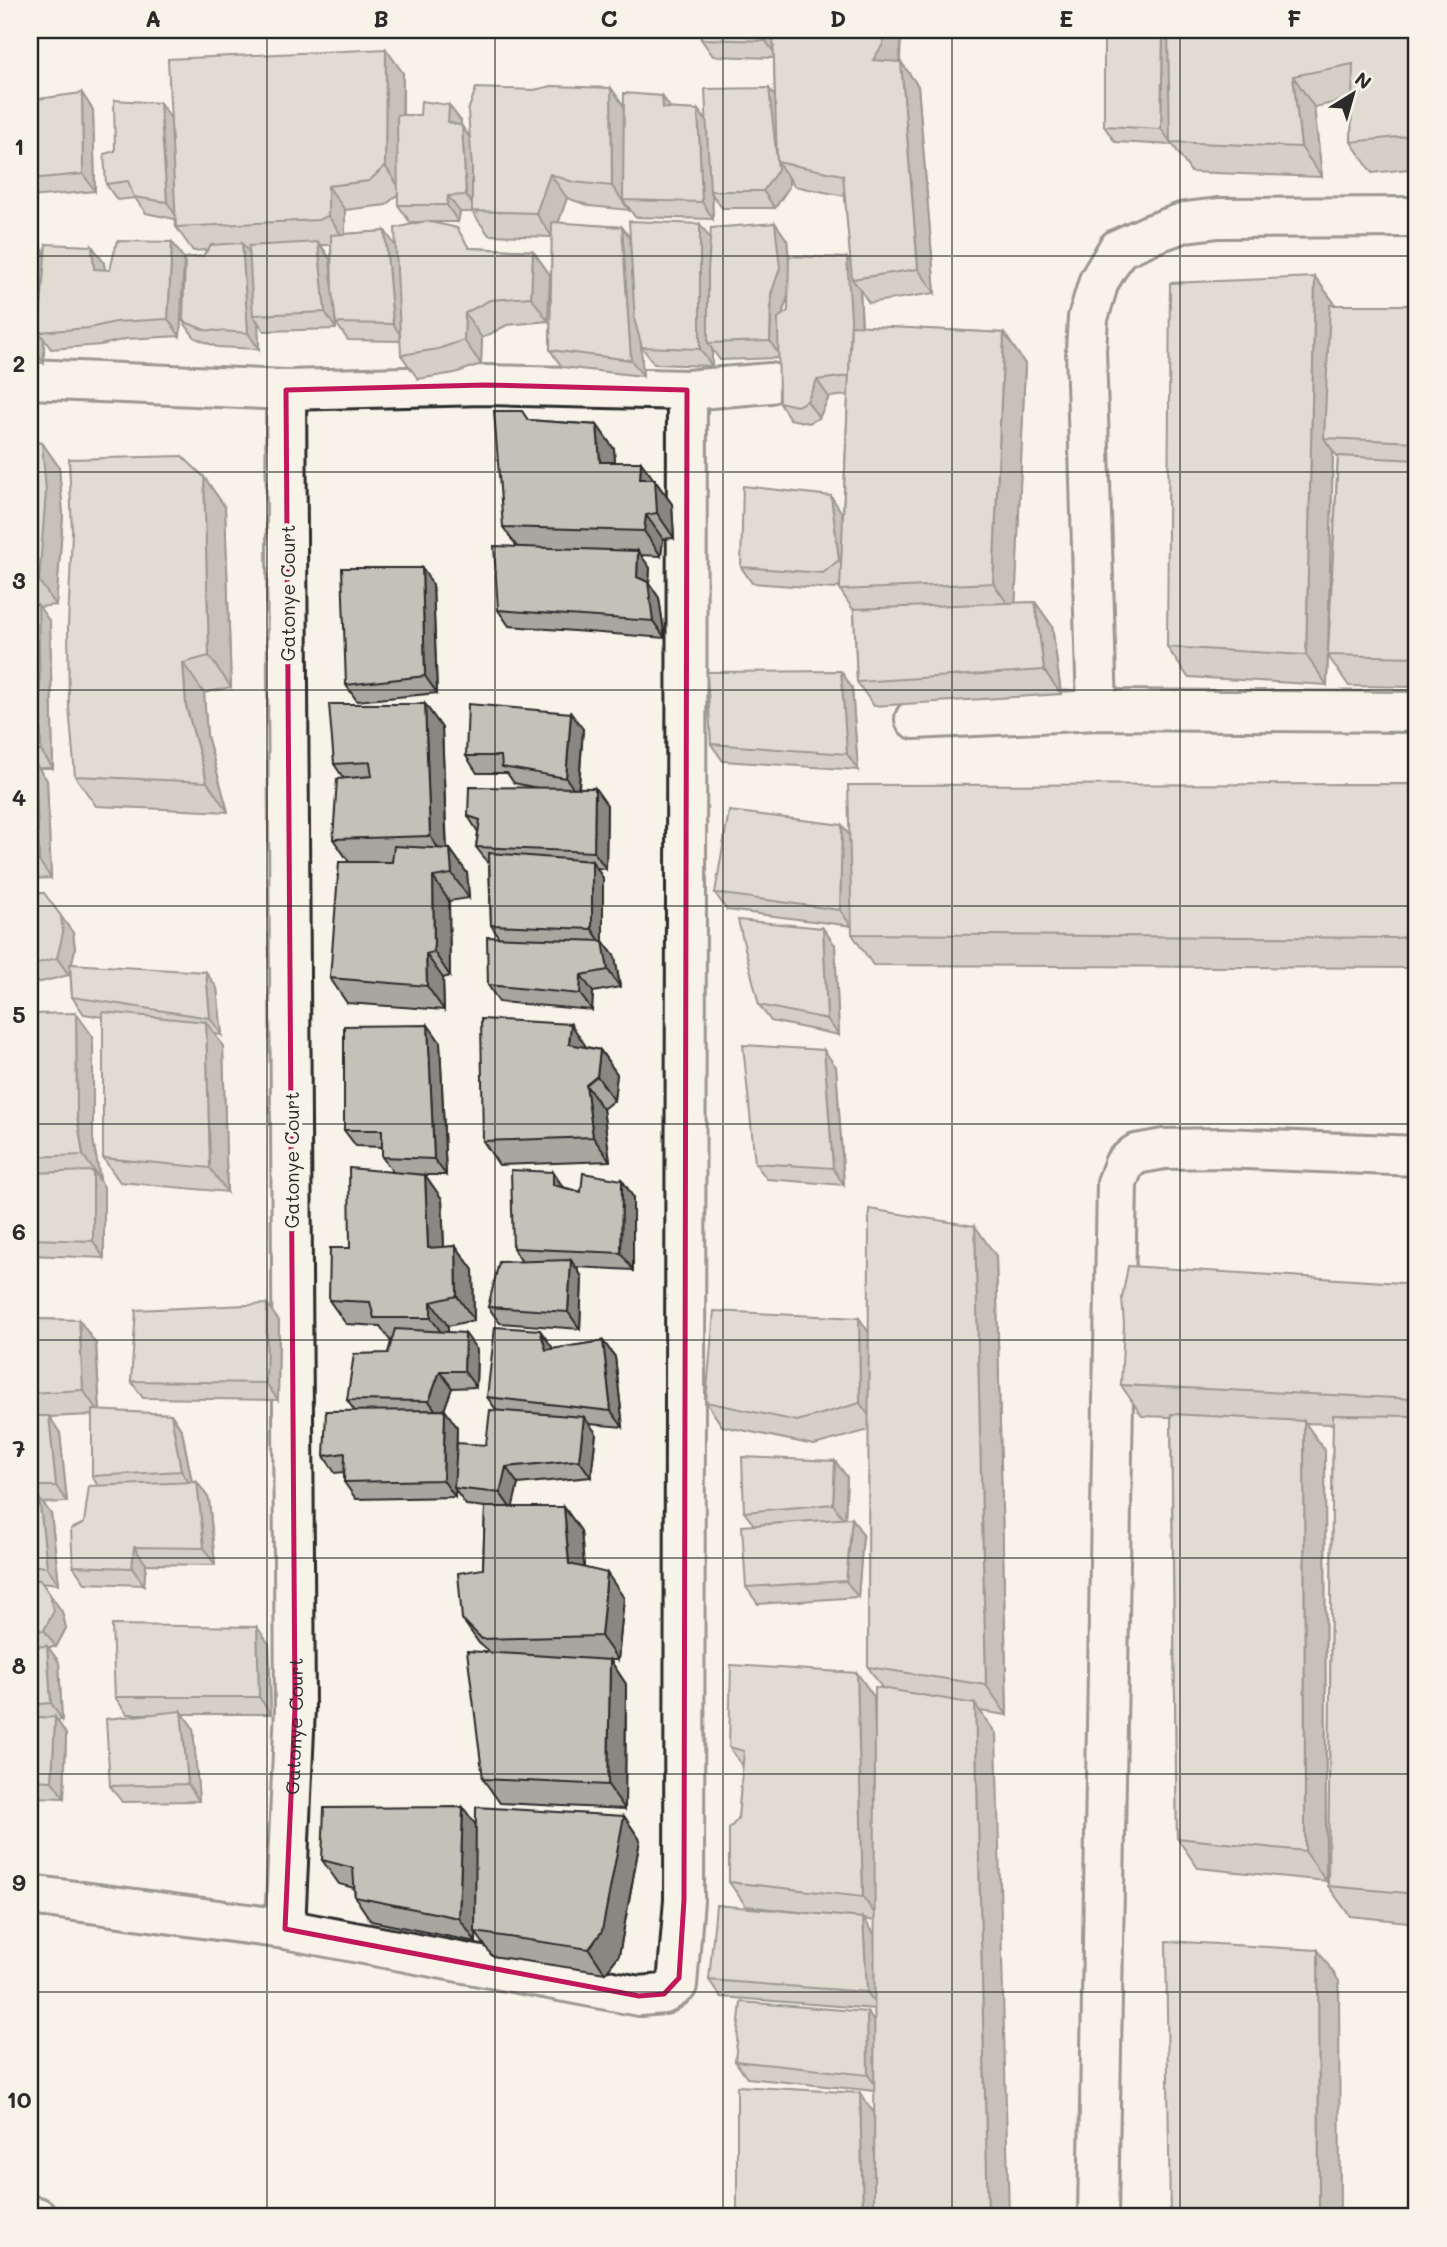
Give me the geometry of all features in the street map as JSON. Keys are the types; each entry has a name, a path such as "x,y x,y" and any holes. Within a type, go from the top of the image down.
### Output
{"street":[{"path":"1097,710 1086,350 1088,318 1099,281 1118,249 1185,222 1219,218 1417,216"},
{"path":"30,379 286,390 485,385 687,390 770,383"},
{"name":"Gatonye Court","path":"285,1929 295,1708 286,390"},
{"path":"30,1895 285,1929 639,1996 664,1994 677,1985 684,1900 687,390"},
{"path":"915,719 1097,710 1417,712"},
{"path":"1098,2214 1117,1183 1124,1164 1136,1154 1164,1149 1222,1148 1417,1156"},
{"path":"30,2216 37,2217"}],"highlighted area":[{"path":"485,385 687,390 684,1900 679,1978 664,1994 639,1996 285,1929 295,1708 286,390"}],"building":[{"path":"701,30 769,30 766,41 701,39"},
{"path":"773,30 883,30 883,44 873,60 901,62 918,269 852,279 843,175 777,162"},
{"path":"1104,30 1163,30 1161,129 1104,126"},
{"path":"1168,30 1417,30 1417,135 1351,142 1353,64 1293,76 1301,147 1170,142"},
{"path":"386,49 385,166 369,181 328,186 328,216 318,220 176,227 168,59"},
{"path":"552,86 611,88 612,186 573,182 550,174 536,213 472,211 468,111 476,88 534,90"},
{"path":"769,88 778,170 763,191 710,191 705,89"},
{"path":"82,93 83,174 30,179 30,100"},
{"path":"624,93 662,96 663,108 698,110 702,202 623,200"},
{"path":"114,100 160,103 167,202 134,197 128,181 106,184 104,154 115,151"},
{"path":"421,101 449,105 448,122 462,126 466,195 448,196 447,205 398,205 397,115 420,115"},
{"path":"426,221 457,228 469,248 533,251 531,297 490,300 465,313 464,340 438,349 401,355 395,228"},
{"path":"629,221 700,224 700,349 642,347 635,322"},
{"path":"552,222 622,227 631,360 550,350"},
{"path":"775,223 780,268 771,294 770,341 708,343 711,228"},
{"path":"385,231 393,324 336,323 332,290 331,235"},
{"path":"117,241 172,242 168,319 115,322 89,328 39,332 46,244 92,246 94,269 110,270"},
{"path":"318,242 325,312 253,315 249,246"},
{"path":"242,243 248,333 205,330 183,321 185,258 203,256 211,245"},
{"path":"789,256 847,258 851,318 849,376 817,380 807,401 797,406 779,402 778,318 788,311"},
{"path":"1315,277 1306,655 1167,647 1170,283"},
{"path":"1330,305 1417,305 1417,442 1324,438"},
{"path":"851,325 1004,333 993,583 840,590"},
{"path":"494,411 522,411 528,420 597,425 600,462 641,462 640,479 655,479 657,513 646,515 644,531 503,527"},
{"path":"30,442 42,443 46,491 39,581 30,582"},
{"path":"182,456 204,477 209,656 183,663 186,706 207,782 75,776 69,707 68,626 72,532 69,459"},
{"path":"1338,456 1417,460 1417,657 1328,655"},
{"path":"743,486 831,496 839,560 823,573 741,567"},
{"path":"494,546 638,551 637,577 648,582 653,621 498,610"},
{"path":"342,568 422,568 425,676 346,685"},
{"path":"1035,602 1044,670 857,682 854,609"},
{"path":"30,605 38,605 41,751 30,751"},
{"path":"841,671 847,754 711,744 707,672"},
{"path":"329,704 425,704 430,836 333,839 337,779 372,776 370,762 334,764"},
{"path":"468,704 571,713 566,778 502,767 501,756 466,756"},
{"path":"30,763 35,763 39,861 30,861"},
{"path":"1417,784 1417,936 852,934 848,785"},
{"path":"469,787 595,788 594,852 476,847 480,820 468,816"},
{"path":"729,811 842,825 840,910 715,893"},
{"path":"394,846 450,849 452,874 433,877 434,952 426,954 427,986 330,978 339,862 392,862"},
{"path":"489,853 592,861 592,929 491,925"},
{"path":"30,893 44,893 61,916 63,933 57,958 30,965"},
{"path":"738,920 823,928 827,1019 759,1005"},
{"path":"487,937 603,941 608,970 581,975 580,994 488,985"},
{"path":"70,964 206,972 210,1018 72,997"},
{"path":"103,1012 206,1022 210,1168 103,1158"},
{"path":"76,1013 77,1116 83,1155 30,1157 30,1014"},
{"path":"481,1019 571,1024 569,1044 600,1050 597,1076 586,1085 593,1137 483,1141"},
{"path":"428,1025 434,1159 382,1157 382,1130 344,1130 344,1026"},
{"path":"743,1045 824,1050 833,1168 755,1163"},
{"path":"349,1168 425,1175 428,1248 456,1246 457,1296 431,1302 431,1318 374,1318 370,1302 329,1300 330,1248 350,1248"},
{"path":"511,1170 553,1172 553,1185 581,1192 583,1173 622,1180 621,1253 513,1248"},
{"path":"93,1171 93,1241 30,1239 30,1173"},
{"path":"869,1209 975,1226 986,1685 868,1667"},
{"path":"571,1260 568,1312 488,1307 499,1262"},
{"path":"1128,1266 1417,1284 1417,1399 1121,1385 1124,1324 1122,1298"},
{"path":"267,1304 266,1383 131,1381 136,1310"},
{"path":"714,1311 859,1318 860,1403 797,1421 706,1402"},
{"path":"30,1319 79,1320 83,1390 30,1393"},
{"path":"495,1327 540,1330 546,1350 603,1341 611,1411 487,1397"},
{"path":"395,1329 465,1333 464,1371 440,1371 429,1401 347,1400 354,1354 388,1353"},
{"path":"92,1410 171,1414 181,1471 92,1476"},
{"path":"445,1410 443,1480 344,1482 345,1453 324,1456 326,1411"},
{"path":"490,1410 584,1417 579,1460 506,1467 500,1493 454,1488 457,1443 486,1445"},
{"path":"1171,1414 1304,1421 1305,1851 1177,1838"},
{"path":"1333,1415 1417,1416 1417,1894 1328,1886"},
{"path":"30,1416 49,1416 56,1486 30,1486"},
{"path":"742,1457 835,1461 833,1504 744,1512"},
{"path":"197,1482 204,1548 134,1547 132,1568 73,1566 71,1529 84,1523 89,1486"},
{"path":"30,1498 39,1498 47,1567 30,1565"},
{"path":"485,1507 564,1507 569,1564 607,1573 601,1636 482,1639 462,1619 458,1573 483,1569"},
{"path":"852,1518 846,1581 746,1587 742,1526"},
{"path":"30,1580 40,1580 50,1595 54,1611 44,1630 30,1631"},
{"path":"112,1625 257,1627 259,1697 115,1697"},
{"path":"47,1646 51,1703 30,1705 30,1647"},
{"path":"467,1651 610,1660 608,1785 483,1779"},
{"path":"731,1665 857,1673 863,1897 729,1882 729,1829 738,1819 744,1751 729,1747"},
{"path":"875,1687 975,1704 988,2217 874,2217"},
{"path":"181,1711 188,1784 110,1786 106,1719"},
{"path":"55,1717 52,1781 30,1780 30,1719"},
{"path":"463,1807 459,1918 355,1897 353,1868 322,1860 324,1808"},
{"path":"476,1807 624,1816 602,1931 589,1949 475,1932"},
{"path":"716,1905 863,1918 867,1992 709,1980"},
{"path":"1166,1941 1318,1950 1319,2217 1170,2217"},
{"path":"741,2002 867,2012 868,2075 735,2061"},
{"path":"737,2086 860,2093 863,2217 737,2217"}]}
